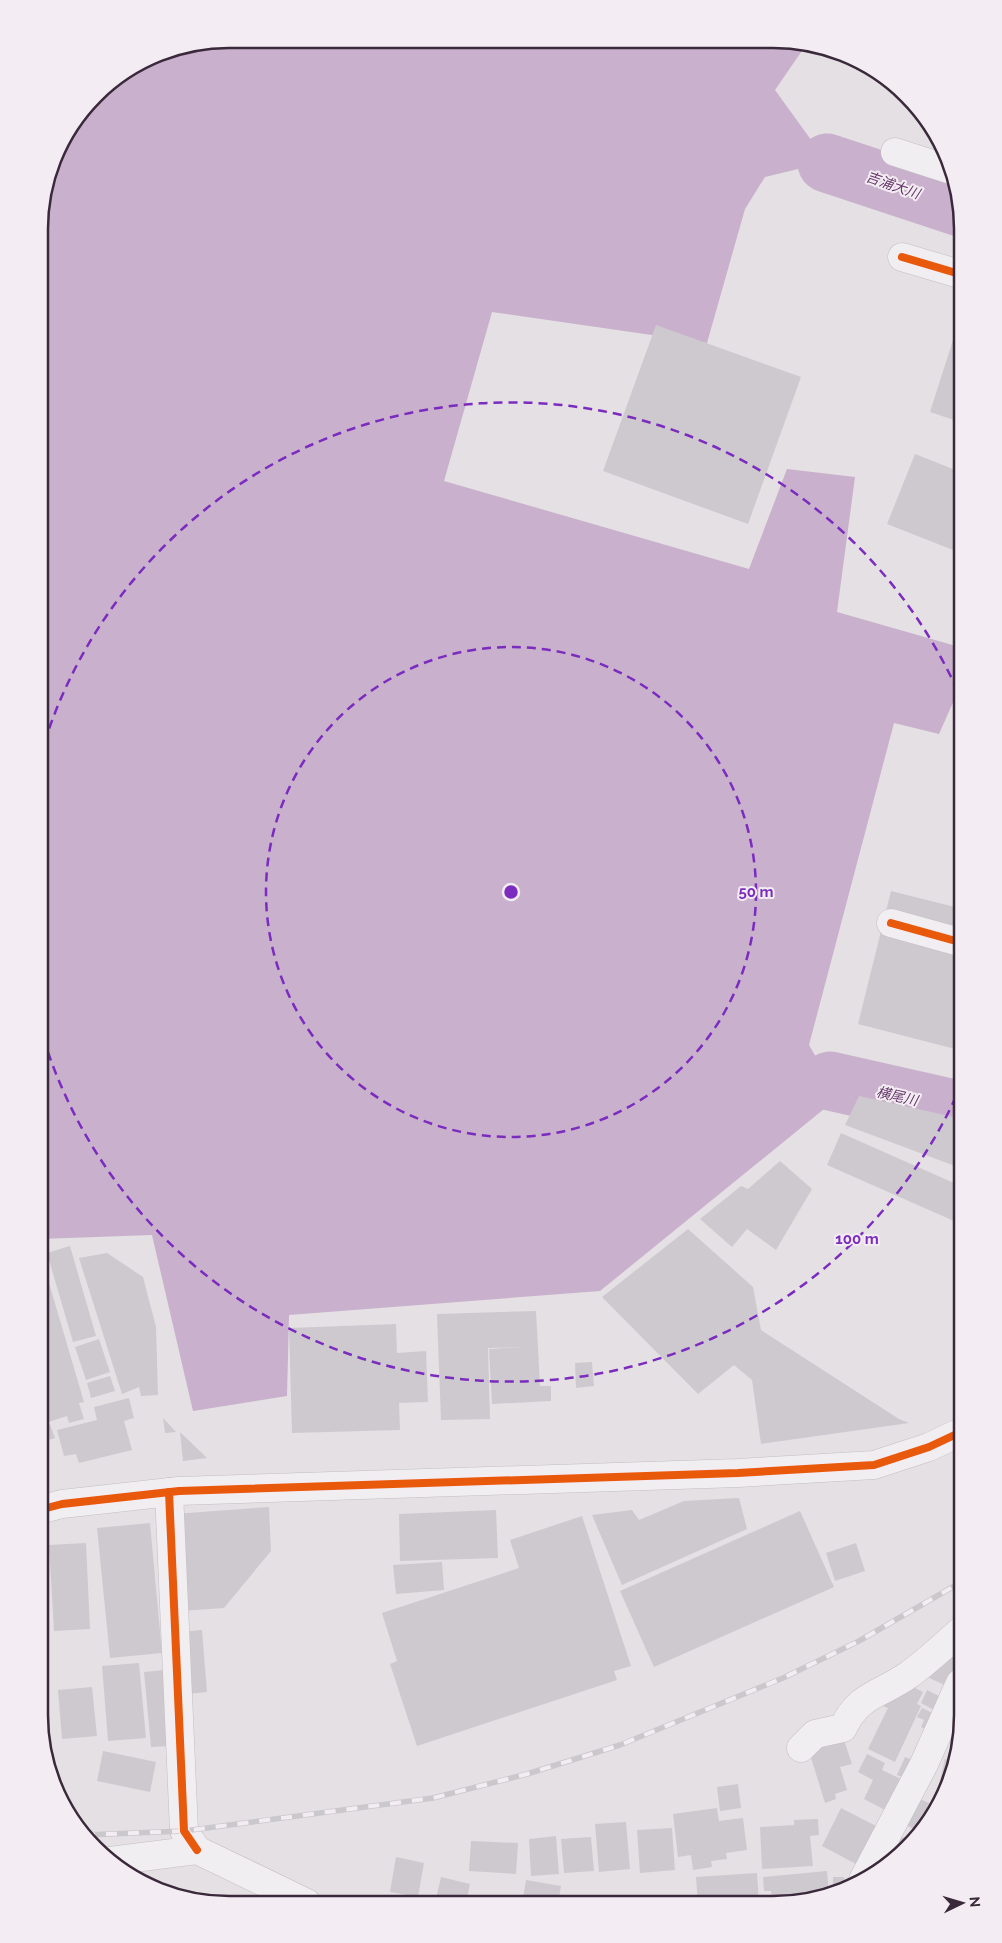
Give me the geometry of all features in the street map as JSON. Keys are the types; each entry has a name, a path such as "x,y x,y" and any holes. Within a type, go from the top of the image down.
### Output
{"street":[{"path":"894,152 944,168"},
{"path":"902,257 954,272"},
{"path":"891,923 954,940"},
{"path":"48,1508 62,1504 169,1492 738,1473 874,1465 954,1436"},
{"path":"169,1492 184,1831 197,1850 293,1896"},
{"path":"801,1748 815,1734 842,1728 848,1717 862,1701 905,1677 954,1636"},
{"path":"869,1868 924,1764 954,1698"},
{"path":"120,1860 197,1850"}],"shaded area":[{"path":"785,48 802,50 775,90 827,162 765,177 745,209 707,343 492,312 444,481 749,569 787,469 855,477 837,612 954,645 954,700 939,734 894,723 809,1045 830,1081 824,1109 600,1291 289,1315 287,1396 193,1411 152,1235 48,1239 48,217 57,171 72,138 93,109 128,78 159,61 205,49"}],"building":[{"path":"656,325 801,377 748,524 603,471"},
{"path":"953,340 954,340 954,420 930,412"},
{"path":"915,454 954,469 954,550 887,524"},
{"path":"891,891 954,907 954,1049 858,1024"},
{"path":"859,1096 954,1117 954,1166 845,1125"},
{"path":"841,1133 954,1183 954,1221 827,1165"},
{"path":"780,1161 812,1189 776,1250 747,1229 732,1247 700,1219 741,1186 748,1189"},
{"path":"688,1229 753,1287 761,1330 899,1419 909,1423 761,1444 752,1380 734,1365 698,1394 602,1297"},
{"path":"70,1246 96,1336 73,1342 48,1253"},
{"path":"107,1253 143,1277 156,1327 158,1395 141,1396 139,1387 122,1394 79,1258"},
{"path":"48,1280 84,1402 79,1403 84,1419 69,1423 67,1416 48,1422"},
{"path":"536,1311 540,1386 551,1386 551,1401 492,1404 489,1349 524,1347 488,1348 490,1419 441,1420 437,1314"},
{"path":"396,1324 397,1353 426,1351 428,1402 399,1403 400,1430 292,1433 289,1328"},
{"path":"99,1339 110,1372 86,1380 75,1347"},
{"path":"592,1362 594,1386 576,1388 575,1363"},
{"path":"110,1376 115,1391 91,1398 87,1383"},
{"path":"129,1398 134,1418 124,1421 132,1450 79,1463 76,1454 64,1456 57,1430 97,1420 94,1407"},
{"path":"163,1418 176,1432 165,1433"},
{"path":"50,1424 55,1438 48,1440 48,1425"},
{"path":"180,1432 207,1458 183,1461"},
{"path":"739,1498 747,1529 622,1585 592,1515 632,1510 639,1520 684,1501"},
{"path":"269,1507 271,1551 224,1608 181,1611 174,1514"},
{"path":"496,1510 498,1558 400,1561 399,1514"},
{"path":"800,1511 834,1587 654,1667 620,1591"},
{"path":"582,1516 631,1666 614,1671 617,1680 417,1746 390,1664 397,1661 382,1613 519,1568 510,1540"},
{"path":"150,1523 162,1653 110,1658 97,1528"},
{"path":"86,1543 90,1629 54,1631 49,1545"},
{"path":"856,1543 865,1571 835,1581 826,1553"},
{"path":"442,1562 444,1590 396,1594 393,1565"},
{"path":"202,1630 207,1692 187,1694 181,1632"},
{"path":"947,1653 954,1656 954,1681 951,1688 925,1676"},
{"path":"139,1663 146,1738 108,1741 102,1666"},
{"path":"164,1670 171,1746 151,1747 144,1672"},
{"path":"905,1683 923,1692 917,1704 921,1706 895,1762 868,1749 888,1708 880,1705"},
{"path":"92,1687 97,1736 62,1739 58,1690"},
{"path":"927,1690 945,1699 938,1712 921,1703"},
{"path":"922,1708 939,1716 931,1732 921,1727 924,1720 917,1717"},
{"path":"950,1717 954,1718 952,1741 945,1739"},
{"path":"843,1737 852,1764 840,1767 847,1790 835,1794 836,1799 825,1803 808,1748"},
{"path":"103,1751 156,1762 150,1792 97,1781"},
{"path":"867,1754 885,1763 882,1770 903,1780 887,1811 864,1799 873,1780 858,1772"},
{"path":"905,1757 918,1762 910,1780 897,1775"},
{"path":"945,1759 948,1760 941,1784 937,1791"},
{"path":"738,1784 741,1808 720,1811 717,1787"},
{"path":"914,1796 931,1804 913,1829 902,1823"},
{"path":"717,1808 719,1821 743,1818 747,1850 726,1853 727,1859 711,1861 712,1867 693,1870 691,1855 678,1857 673,1814"},
{"path":"841,1808 878,1827 858,1865 822,1846"},
{"path":"818,1819 819,1835 810,1836 813,1866 762,1869 760,1827 794,1825 794,1820"},
{"path":"626,1822 630,1869 599,1872 595,1824"},
{"path":"672,1828 675,1870 640,1873 637,1830"},
{"path":"892,1835 905,1838 893,1850 888,1855"},
{"path":"556,1836 559,1874 531,1876 529,1839"},
{"path":"591,1837 594,1871 564,1873 561,1839"},
{"path":"471,1841 518,1843 516,1874 469,1871"},
{"path":"396,1857 424,1863 418,1896 390,1892"},
{"path":"827,1871 828,1887 797,1894 771,1896 771,1891 764,1891 763,1877"},
{"path":"757,1873 759,1896 697,1896 696,1877"},
{"path":"441,1877 470,1884 467,1896 437,1896"},
{"path":"833,1877 844,1877 844,1881 833,1885"},
{"path":"526,1880 561,1886 559,1896 523,1896"}],"waterway":[{"name":"吉浦大川","path":"827,163 953,205"},
{"name":"横尾川","path":"830,1081 954,1109"}],"railway":[{"path":"94,1835 184,1831 433,1798 527,1774 620,1745 783,1678 859,1641 954,1586"}],"cycle path":[{"path":"902,257 954,272"},
{"path":"891,923 954,940"},
{"path":"48,1508 62,1504 179,1491 738,1473 874,1465 929,1447 954,1435"},
{"path":"169,1492 184,1831 197,1850"}]}
